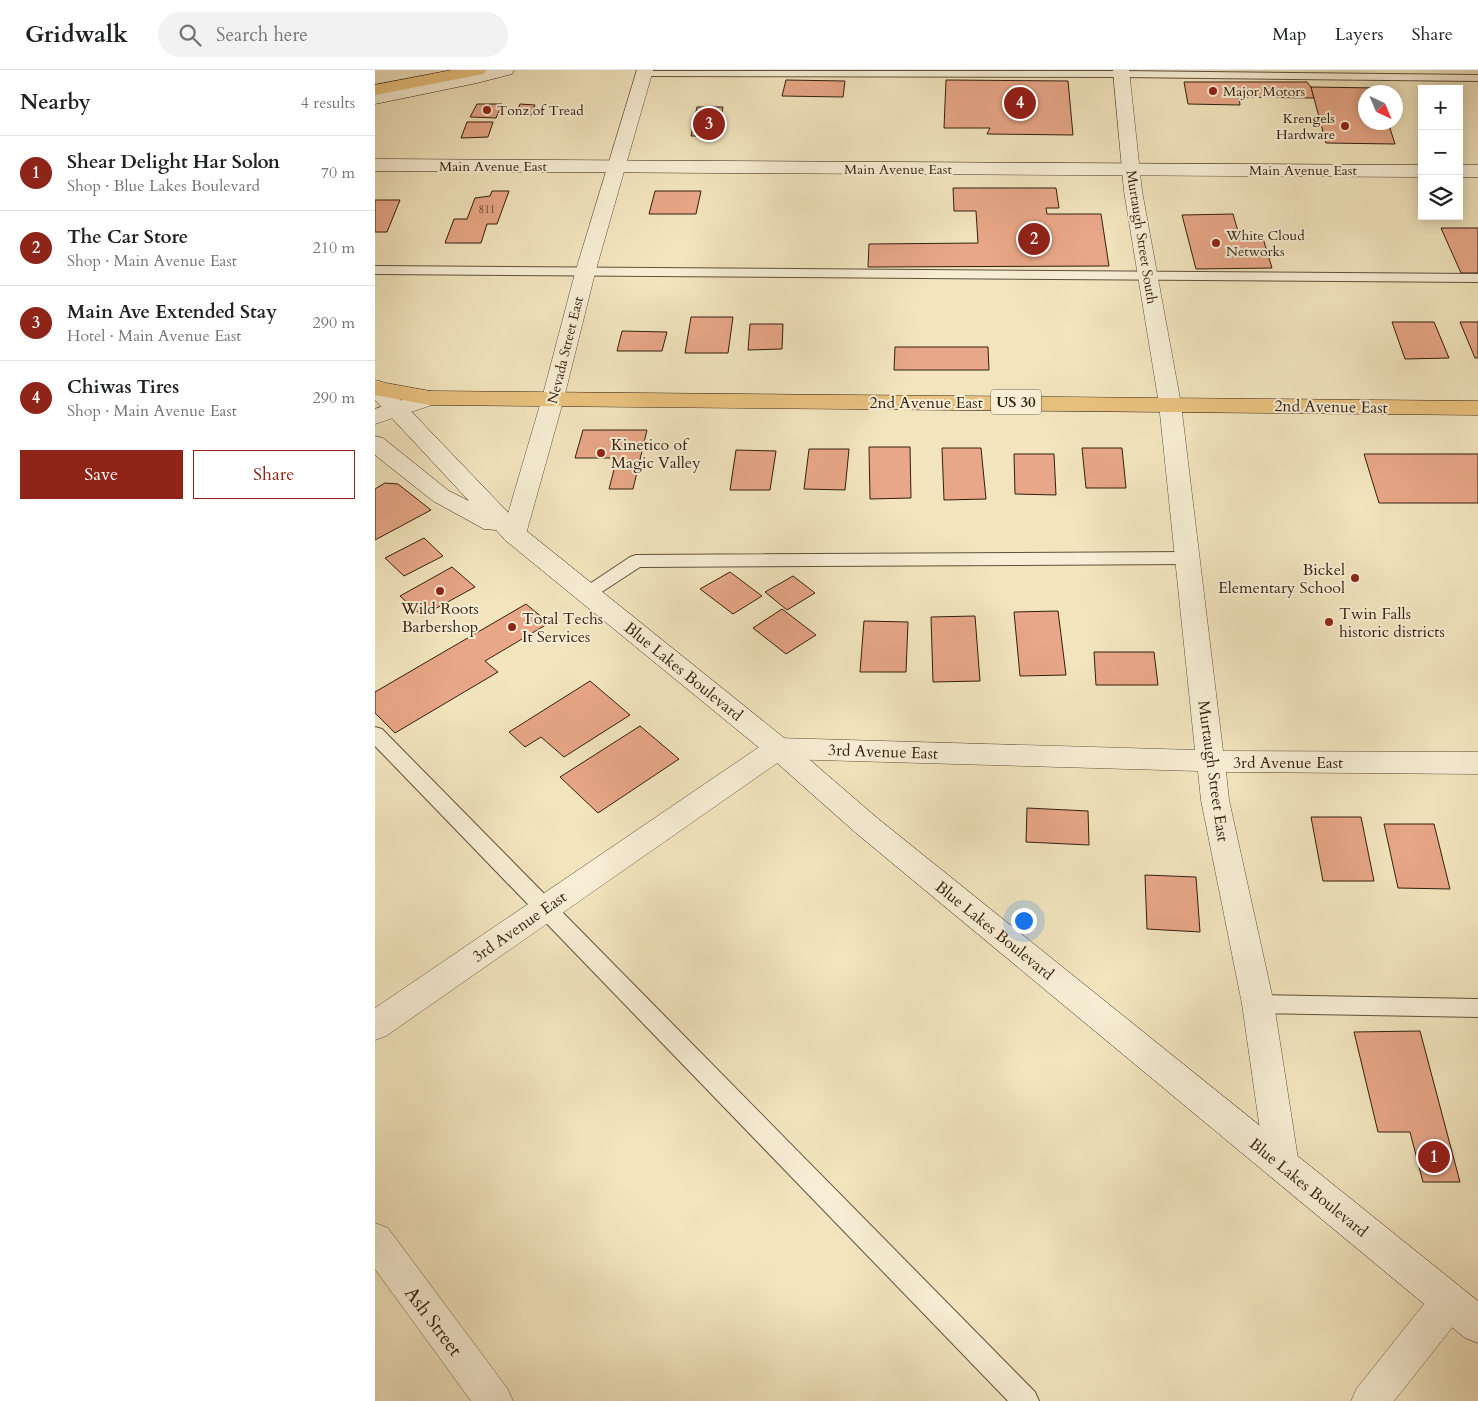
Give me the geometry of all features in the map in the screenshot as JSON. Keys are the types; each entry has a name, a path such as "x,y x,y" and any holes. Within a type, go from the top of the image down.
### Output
{"main road":[{"path":"375,90 478,70"},
{"name":"2nd Avenue East","path":"375,388 430,398 1478,408"}],"street":[{"path":"375,81 430,70"},
{"path":"375,99 477,78 506,70"},
{"name":"Nevada Street East","path":"515,534 585,273 645,72"},
{"name":"Murtaugh Street South","path":"1121,72 1131,170 1170,404"},
{"name":"Main Avenue East","path":"375,165 1418,171"},
{"path":"1463,171 1478,171"},
{"path":"375,388 515,534"},
{"path":"375,417 430,398"},
{"name":"Murtaugh Street East","path":"1170,404 1215,800 1258,1004 1282,1165"},
{"path":"375,443 441,496 515,534"},
{"name":"Blue Lakes Boulevard","path":"515,534 778,748 867,825 1478,1325"},
{"name":"3rd Avenue East","path":"375,1026 778,748 1211,761 1478,763"},
{"name":"Ash Street","path":"375,1240 494,1401"},
{"path":"1370,1401 1449,1302"}],"lane":[{"path":"645,72 1121,72 1478,78"},
{"path":"375,270 585,273 1148,274 1478,278"},
{"path":"588,593 636,562 1189,558"},
{"path":"375,734 546,907 1026,1401"},
{"path":"1258,1004 1478,1008"}],"building":[{"path":"786,80 845,81 843,97 782,96"},
{"path":"946,80 1068,81 1073,135 987,134 990,128 944,128"},
{"path":"1184,82 1307,82 1311,87 1314,98 1239,97 1240,105 1188,104"},
{"path":"1311,87 1358,88 1358,130 1391,130 1395,144 1326,143"},
{"path":"477,104 502,104 496,118 470,117"},
{"path":"520,104 535,105 531,115 516,115"},
{"path":"697,107 723,107 717,136 691,136"},
{"path":"467,122 493,122 488,137 461,138"},
{"path":"953,188 1056,188 1059,208 1046,208 1047,214 1101,214 1109,266 868,267 869,244 978,243 976,211 954,211"},
{"path":"492,191 509,191 497,224 487,224 481,243 445,243 454,219 467,219 475,198 490,196"},
{"path":"655,191 701,191 696,214 649,214"},
{"path":"375,200 400,200 387,232 375,232"},
{"path":"1233,214 1239,235 1262,235 1272,268 1196,269 1182,215"},
{"path":"1441,228 1478,228 1478,273 1461,273"},
{"path":"691,317 733,317 728,353 685,353"},
{"path":"1392,322 1434,322 1449,358 1405,359"},
{"path":"1460,322 1478,322 1478,358 1475,358"},
{"path":"750,324 783,324 782,349 748,350"},
{"path":"622,331 667,332 662,351 617,351"},
{"path":"895,347 988,347 989,370 894,370"},
{"path":"583,430 647,430 633,489 609,489 617,458 575,458"},
{"path":"869,447 910,447 911,498 870,499"},
{"path":"942,448 981,448 986,499 944,500"},
{"path":"1082,448 1122,448 1126,488 1086,488"},
{"path":"809,449 849,449 845,490 804,489"},
{"path":"736,450 776,451 770,490 730,490"},
{"path":"1014,454 1054,454 1056,495 1015,494"},
{"path":"1364,454 1478,454 1478,503 1379,503"},
{"path":"385,483 398,484 431,510 375,540 375,489"},
{"path":"424,538 443,556 404,576 385,558"},
{"path":"452,567 475,587 422,616 400,596"},
{"path":"730,572 762,596 733,614 700,589"},
{"path":"793,576 815,593 787,610 765,592"},
{"path":"526,604 549,623 485,661 498,672 395,733 375,713 375,692"},
{"path":"782,609 816,635 786,654 753,628"},
{"path":"1058,611 1066,675 1020,676 1014,612"},
{"path":"975,616 980,681 933,682 931,617"},
{"path":"864,621 908,622 906,672 860,672"},
{"path":"1094,652 1154,652 1158,685 1096,685"},
{"path":"590,681 630,715 564,757 541,737 525,747 509,732"},
{"path":"640,726 679,759 598,813 560,777"},
{"path":"1027,808 1088,811 1089,845 1026,842"},
{"path":"1311,817 1361,817 1374,881 1323,881"},
{"path":"1384,824 1434,824 1450,889 1398,888"},
{"path":"1145,875 1196,877 1200,932 1147,929"},
{"path":"1420,1031 1460,1182 1423,1182 1410,1132 1378,1132 1354,1032"}],"place":[{"name":"Major Motors","path":"1213,91"},
{"name":"Chiwas Tires","path":"1020,103"},
{"name":"Tonz of Tread","path":"487,110"},
{"name":"Main Ave Extended Stay","path":"709,124"},
{"name":"Krengels Hardware","path":"1345,126"},
{"name":"The Car Store","path":"1034,239"},
{"name":"White Cloud Networks","path":"1216,243"},
{"name":"Kinetico of Magic Valley","path":"601,453"},
{"name":"Bickel Elementary School","path":"1355,578"},
{"name":"Wild Roots Barbershop","path":"440,591"},
{"name":"Twin Falls historic districts","path":"1329,622"},
{"name":"Total Techs It Services","path":"512,627"},
{"name":"Shear Delight Har Solon","path":"1434,1157"}]}
